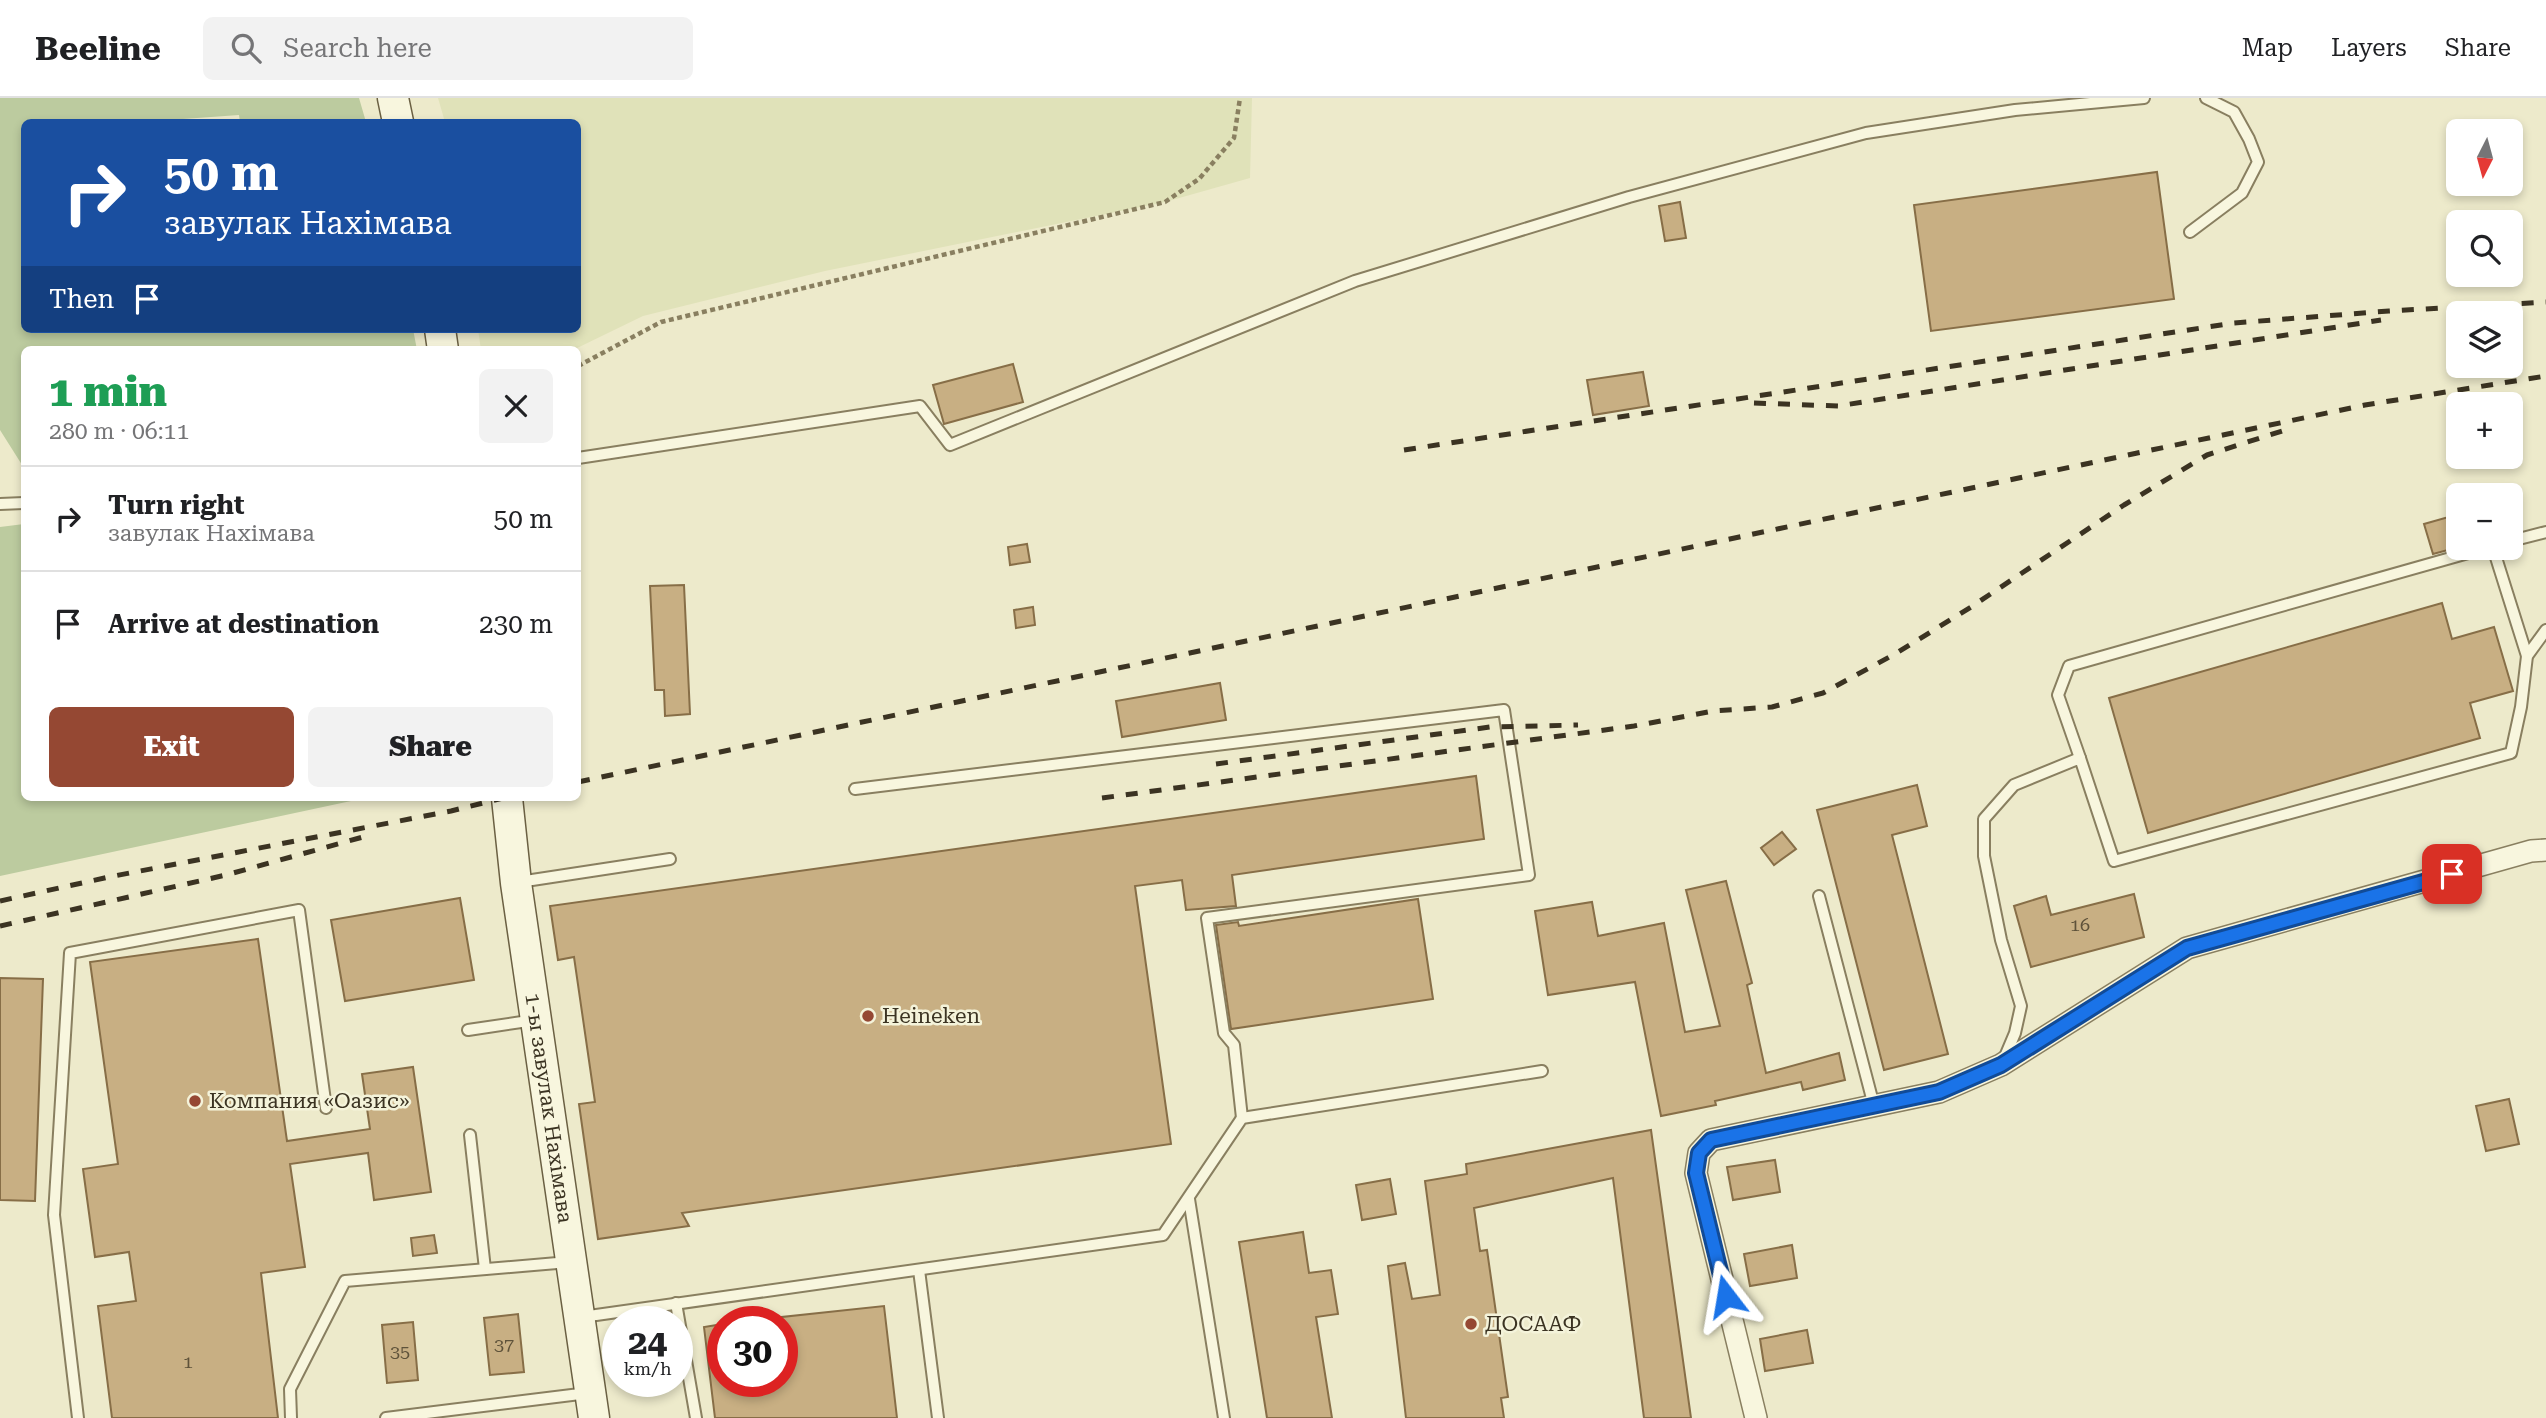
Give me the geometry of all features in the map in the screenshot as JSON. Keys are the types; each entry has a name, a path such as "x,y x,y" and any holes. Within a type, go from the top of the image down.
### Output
{"street":[{"path":"393,98 397,119"},
{"name":"1-ы завулак Нахімава","path":"507,801 516,883 593,1405"},
{"path":"1756,1418 1696,1173 1699,1153 1711,1140 1939,1092 2001,1065 2187,948 2546,849"}],"lane":[{"path":"581,458 920,405 950,444 1355,281 1629,197 1866,133 2015,110 2144,98"},
{"path":"2190,232 2242,193 2258,162 2234,112 2206,98"},
{"path":"0,504 21,503"},
{"path":"2523,538 2546,532"},
{"path":"2446,559 2070,666 2058,695 2115,861 2511,753 2521,706 2527,656 2497,560"},
{"path":"2527,656 2546,630"},
{"path":"580,1318 1163,1235 1242,1118 1234,1045 1224,1033 1207,918 1529,875 1504,710 855,789"},
{"path":"2001,1065 2015,1033 2021,1006 2001,940 1984,856 1984,819 2014,785 2080,758"},
{"path":"516,883 670,859"},
{"path":"1819,896 1874,1106"},
{"path":"78,1418 54,1215 70,953 299,910 326,1108"},
{"path":"468,1030 536,1020"},
{"path":"1242,1118 1542,1071"},
{"path":"470,1135 485,1269"},
{"path":"1189,1199 1224,1418"},
{"path":"292,1418 290,1388 345,1281 572,1262"},
{"path":"919,1269 938,1418"},
{"path":"676,1303 696,1418"},
{"path":"386,1418 593,1405"}],"path":[{"path":"581,364 661,322 1165,202 1199,179 1234,138 1240,98"}],"green space":[{"path":"0,98 359,98 365,119 240,119 239,115 183,119 21,119 21,333 414,333 416,346 21,346 21,463 0,430"},
{"path":"438,98 1252,98 1250,178 1165,202 825,271 643,316 581,346 480,346 479,333 581,333 581,119 444,119"},
{"path":"21,524 21,801 351,801 0,876 0,527"}],"building":[{"path":"2157,172 2174,299 1931,331 1914,205"},
{"path":"1680,202 1686,238 1665,241 1659,206"},
{"path":"1013,364 1023,402 944,424 933,385"},
{"path":"1643,372 1649,406 1593,415 1587,380"},
{"path":"2446,518 2446,550 2433,554 2424,524"},
{"path":"1027,544 1030,562 1010,565 1008,547"},
{"path":"684,585 690,714 665,716 664,690 655,690 650,586"},
{"path":"2442,603 2452,639 2494,627 2513,691 2470,703 2480,738 2148,833 2109,698"},
{"path":"1033,607 1035,625 1016,628 1014,610"},
{"path":"1220,683 1226,720 1122,737 1116,701"},
{"name":"Heineken","path":"1476,776 1484,839 1232,875 1236,906 1186,910 1182,880 1135,886 1171,1144 682,1213 689,1226 598,1239 579,1104 595,1102 574,957 558,960 550,906"},
{"path":"1917,785 1927,826 1892,835 1948,1054 1884,1070 1817,810"},
{"path":"1782,832 1796,849 1774,865 1761,848"},
{"path":"1726,881 1752,983 1747,985 1766,1073 1839,1053 1845,1080 1803,1090 1801,1082 1715,1101 1716,1105 1661,1116 1635,982 1548,995 1535,911 1592,902 1598,936 1664,923 1685,1032 1720,1026 1686,890"},
{"path":"2134,894 2144,937 2031,967 2014,906 2046,896 2051,915"},
{"path":"460,898 474,980 345,1001 331,920"},
{"path":"1418,899 1433,999 1231,1029 1216,925 1238,922 1239,926"},
{"name":"Компания «Оазис»","path":"258,939 287,1141 370,1129 362,1074 413,1067 431,1192 374,1200 368,1153 290,1164 305,1267 261,1273 278,1418 112,1418 98,1306 136,1301 129,1252 95,1257 83,1169 118,1164 90,962"},
{"path":"0,978 43,979 35,1201 0,1200"},
{"path":"2509,1099 2519,1144 2486,1151 2476,1106"},
{"name":"ДОСААФ","path":"1651,1130 1691,1418 1644,1418 1613,1178 1474,1208 1480,1251 1487,1250 1508,1397 1501,1398 1504,1418 1406,1418 1388,1266 1405,1263 1412,1299 1440,1295 1425,1181 1467,1174 1466,1164"},
{"path":"1775,1160 1780,1192 1733,1200 1727,1167"},
{"path":"1390,1179 1396,1214 1362,1220 1356,1185"},
{"path":"1303,1232 1309,1273 1331,1270 1338,1314 1316,1317 1332,1418 1267,1418 1239,1242"},
{"path":"434,1235 437,1253 413,1256 411,1238"},
{"path":"1792,1245 1797,1278 1750,1286 1744,1254"},
{"path":"884,1306 897,1418 715,1418 712,1397 798,1397 798,1315"},
{"path":"518,1314 524,1372 490,1375 484,1318"},
{"path":"413,1322 418,1380 387,1383 382,1325"},
{"path":"704,1327 707,1327 707,1352"},
{"path":"1807,1330 1813,1363 1765,1371 1760,1339"}],"railway":[{"path":"1404,450 2234,323 2546,302"},
{"path":"1754,403 1838,406 2381,320"},
{"path":"581,781 2365,405 2546,376"},
{"path":"1102,798 1634,726 1713,711 1772,707 1823,693 1895,654 1971,607 2124,505 2207,455 2282,431"},
{"path":"1216,764 1490,727 1578,725"},
{"path":"0,901 491,801"},
{"path":"0,926 226,875 363,837"}],"place":[{"name":"Heineken","path":"868,1016"},
{"name":"Компания «Оазис»","path":"195,1101"},
{"name":"ДОСААФ","path":"1471,1324"}],"route":[{"path":"1726,1296 1696,1173 1699,1153 1711,1140 1939,1092 2001,1065 2187,948 2452,874"}]}
